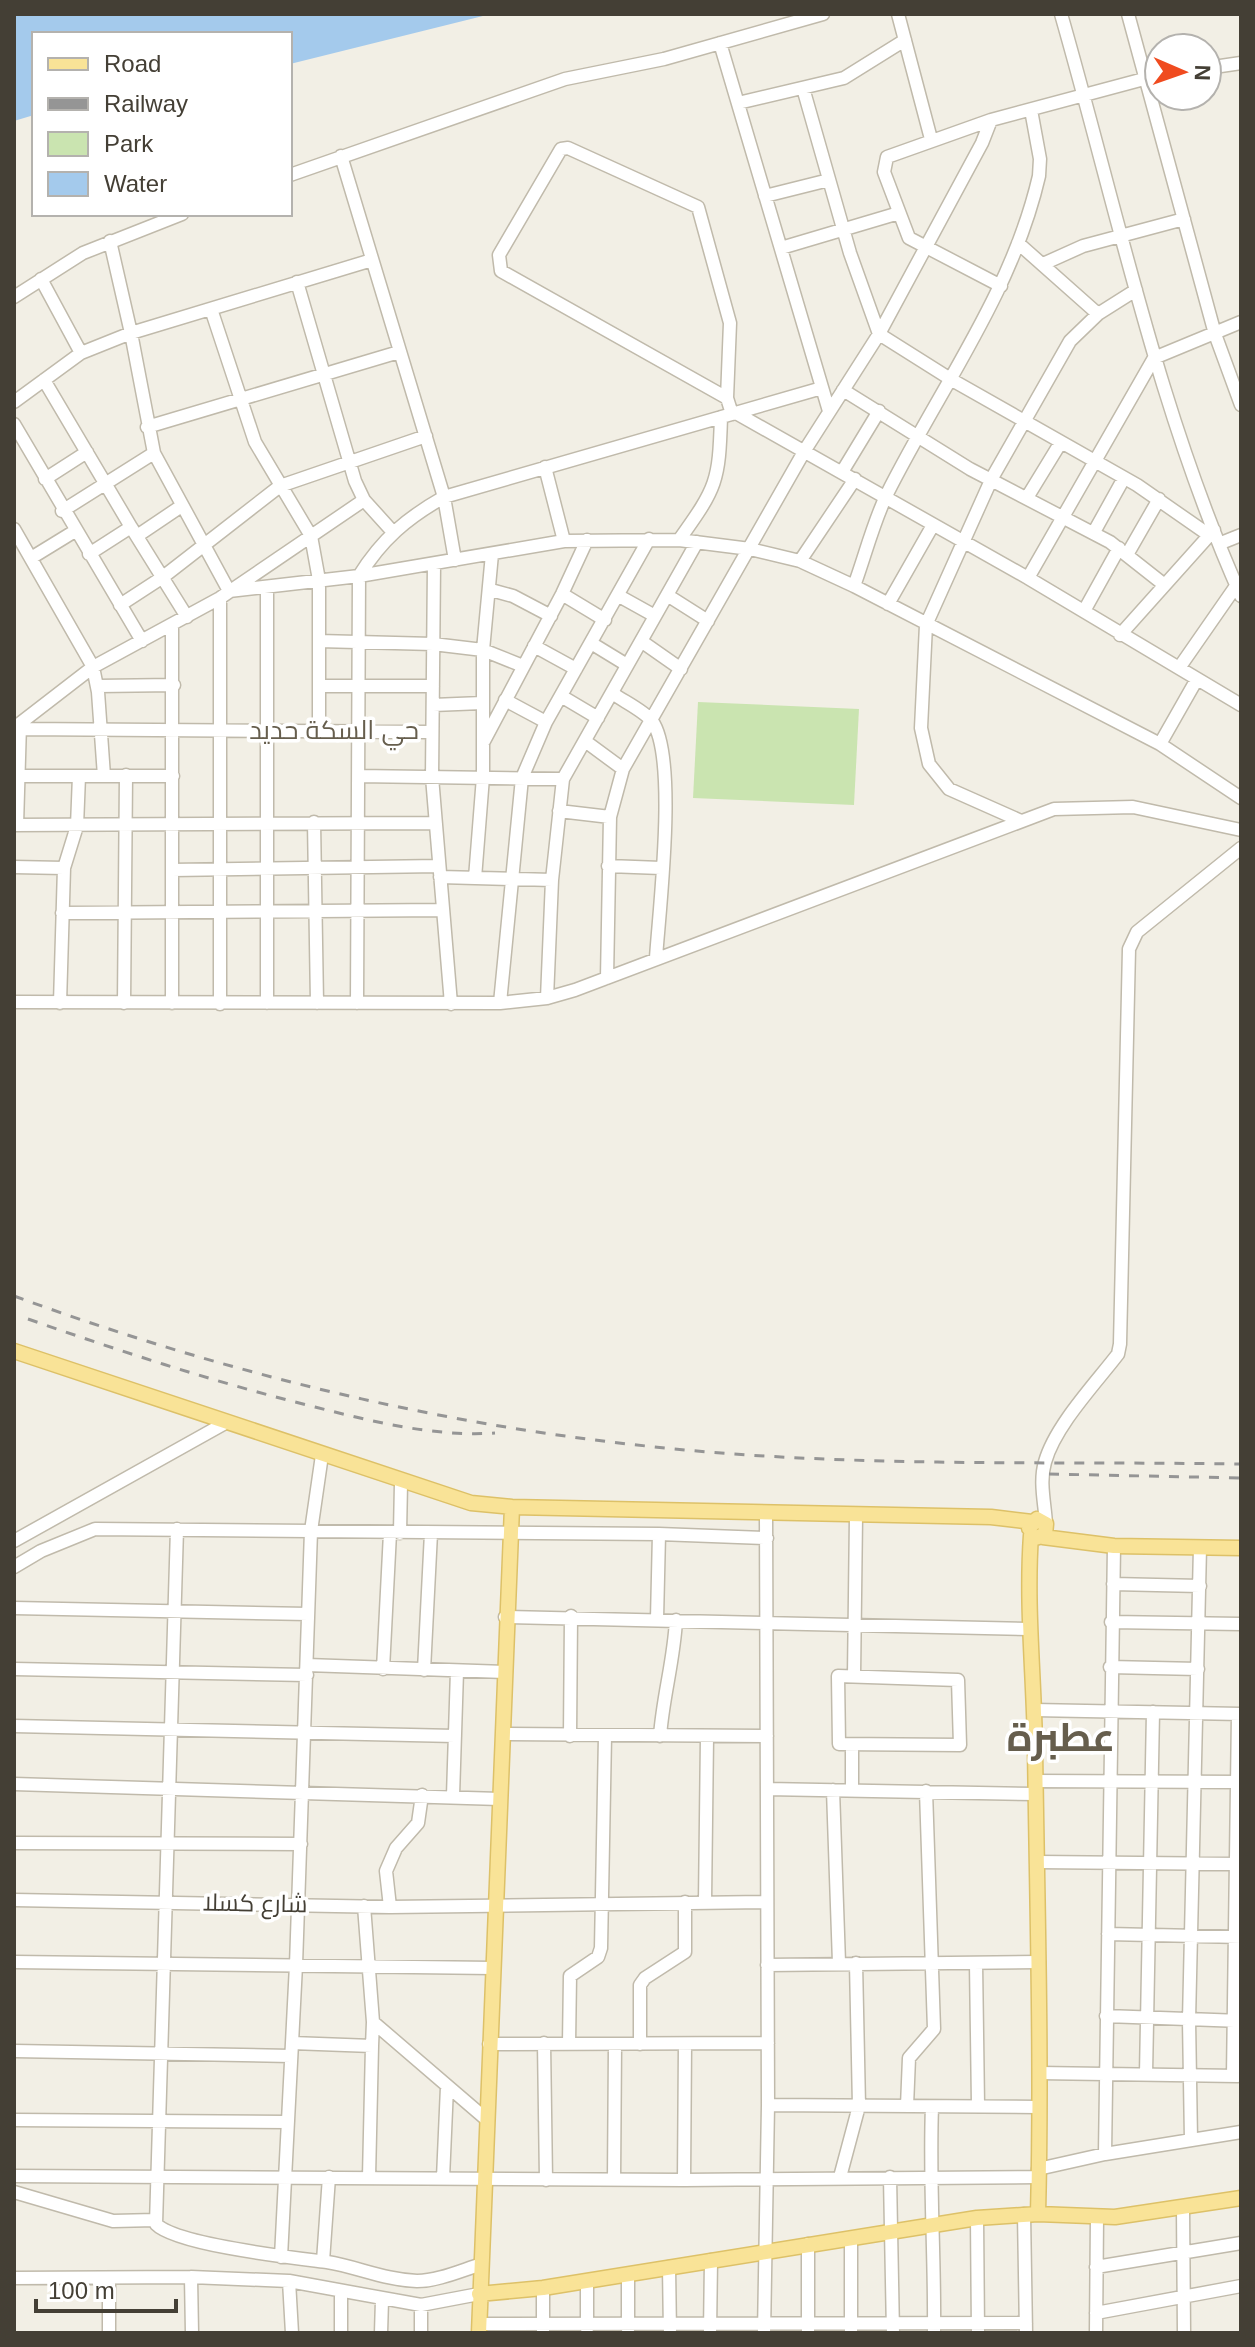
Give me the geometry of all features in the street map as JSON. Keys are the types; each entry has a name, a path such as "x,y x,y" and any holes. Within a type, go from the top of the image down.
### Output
{"main road":[{"path":"14,1351 401,1483 471,1503 512,1507 1009,1519 1077,1541 1114,1546 1241,1548"},
{"path":"484,2328 483,2178 512,1507"},
{"path":"1031,2214 1038,2173 1039,1962 1034,1710 1029,1629 1031,1569 1038,1529"},
{"path":"484,2294 543,2288 934,2223 1031,2214 1097,2217 1241,2198"}],"street":[{"path":"292,174 565,79 664,59 823,14"},
{"path":"898,14 931,139"},
{"path":"1061,14 1154,358 1212,532"},
{"path":"1128,14 1143,53"},
{"path":"738,103 859,71 905,40"},
{"path":"720,43 829,411"},
{"path":"1001,286 909,238 884,172 885,160 890,154 991,120 1143,79"},
{"path":"803,88 843,230 879,334 952,380 1159,499 1212,532 1221,543 1239,591 1179,668"},
{"path":"854,586 886,497 1001,286 1018,243 1034,198 1040,159 1031,110"},
{"path":"1160,112 1184,219 1215,334 1241,405"},
{"path":"607,978 610,817 623,769 805,450 879,334 991,120"},
{"path":"679,540 712,494 730,415 727,398 730,323 698,207 568,148 561,149 499,255 501,271 727,398"},
{"path":"341,156 444,497 455,560"},
{"path":"765,196 829,180"},
{"path":"781,248 899,213"},
{"path":"14,297 110,241 177,216"},
{"path":"1043,264 1083,246 1184,219"},
{"path":"110,241 154,453 224,594 220,1004"},
{"path":"1018,243 1098,314"},
{"path":"14,402 81,353 131,333 372,260"},
{"path":"41,279 81,353"},
{"path":"297,282 348,461 364,500 392,531"},
{"path":"1021,821 949,789 929,764 921,728 926,625 992,478 1070,341 1098,314 1136,290"},
{"path":"211,309 239,400 265,465 311,536 319,580 319,730"},
{"path":"1028,578 1061,514 1154,358 1241,322"},
{"path":"147,427 399,352"},
{"path":"44,380 187,617"},
{"path":"357,1003 359,576 392,531 444,497 822,388"},
{"path":"843,390 970,469 1094,532 1123,550 1162,583"},
{"path":"842,472 879,411"},
{"path":"730,415 805,450 1241,705"},
{"path":"14,424 62,511 142,641"},
{"path":"120,605 163,577 280,486 426,436"},
{"path":"1028,496 1061,442"},
{"path":"45,479 87,452"},
{"path":"62,511 154,453"},
{"path":"545,467 564,541"},
{"path":"1094,532 1124,478"},
{"path":"800,561 855,479"},
{"path":"1084,611 1159,499"},
{"path":"18,727 93,667 187,617 364,500"},
{"path":"89,554 180,507"},
{"path":"888,604 933,525"},
{"path":"14,529 93,667 98,686 104,776"},
{"path":"31,558 75,531"},
{"path":"1120,635 1162,583 1212,532"},
{"path":"1221,543 1241,535"},
{"path":"500,1003 522,778 546,722 649,539"},
{"path":"483,743 551,616 587,540"},
{"path":"224,594 359,576 564,541 679,540 750,549 800,561 854,586 1160,744 1241,798"},
{"path":"547,998 552,880 563,779 697,542"},
{"path":"475,878 483,777 483,650 492,554"},
{"path":"434,564 432,777 451,1004"},
{"path":"267,587 267,1003"},
{"path":"491,590 513,596 551,616"},
{"path":"562,594 605,620"},
{"path":"667,595 708,621"},
{"path":"619,596 655,616"},
{"path":"172,625 172,1003"},
{"path":"319,641 433,644 483,650 523,666"},
{"path":"641,641 681,669"},
{"path":"591,643 627,665"},
{"path":"534,646 576,669"},
{"path":"1160,744 1197,679"},
{"path":"98,686 174,685"},
{"path":"319,686 433,686"},
{"path":"612,693 651,721 664,768 656,958"},
{"path":"561,696 598,718"},
{"path":"505,700 546,722"},
{"path":"433,705 482,703"},
{"path":"18,727 432,732"},
{"path":"18,727 19,776 15,825 126,827 314,822 436,823"},
{"path":"585,741 623,769"},
{"path":"124,1003 126,775"},
{"path":"19,776 173,776"},
{"path":"60,1003 64,868 77,826 79,776"},
{"path":"358,776 563,779"},
{"path":"14,1002 451,1004 547,998 1054,809 1133,807 1241,830"},
{"path":"559,811 610,817"},
{"path":"314,822 317,1003"},
{"path":"1038,1529 1047,1457 1075,1410 1118,1354 1120,1344 1129,949 1137,932 1241,848"},
{"path":"608,866 661,868"},
{"path":"14,867 64,868"},
{"path":"172,870 358,868 440,872 475,878 552,880"},
{"path":"62,913 125,915 443,910"},
{"path":"14,1541 227,1422"},
{"path":"281,2257 299,1904 311,1531 322,1455"},
{"path":"383,1669 401,1483"},
{"path":"764,2328 768,2178 766,1513"},
{"path":"854,1676 856,1516"},
{"path":"177,1529 155,2220 162,2230 281,2257 323,2261 388,2279 421,2281 482,2269"},
{"path":"14,1567 41,1551 90,1531 510,1532 767,1538"},
{"path":"424,1670 431,1533"},
{"path":"657,1619 659,1534"},
{"path":"1105,2154 1114,1546"},
{"path":"1191,2140 1189,2020 1200,1547"},
{"path":"1113,1584 1200,1586"},
{"path":"14,1608 308,1614"},
{"path":"505,1617 571,1616 1029,1629"},
{"path":"570,1736 571,1616"},
{"path":"660,1736 663,1691 674,1659 676,1620"},
{"path":"1111,1622 1241,1624"},
{"path":"1110,1667 1198,1669"},
{"path":"14,1669 505,1672"},
{"path":"453,1796 457,1671"},
{"path":"838,1676 854,1676 958,1680 960,1742 956,1747 852,1745 837,1741 835,1681 838,1676"},
{"path":"1034,1710 1240,1714 1237,2076 1039,2073"},
{"path":"1146,2074 1153,1712"},
{"path":"14,1726 455,1736"},
{"path":"503,1734 767,1736"},
{"path":"569,2044 570,1976 601,1953 605,1736"},
{"path":"705,1902 707,1737"},
{"path":"852,1745 852,1791"},
{"path":"767,1789 926,1791 1110,1782 1240,1782"},
{"path":"14,1784 500,1799"},
{"path":"833,1790 839,1963"},
{"path":"907,2106 909,2058 934,2029 926,1791"},
{"path":"390,1907 386,1871 396,1848 418,1823 422,1795"},
{"path":"14,1843 301,1844"},
{"path":"1038,1862 1238,1864"},
{"name":"شارع كسلا","path":"14,1900 390,1907 767,1902"},
{"path":"640,2044 640,1985 645,1978 685,1952 685,1902"},
{"path":"364,1906 373,2022 369,2177"},
{"path":"1108,1934 1238,1937"},
{"path":"14,1962 493,1968"},
{"path":"767,1965 1039,1962"},
{"path":"840,2177 859,2106 856,1963"},
{"path":"976,1963 978,2105"},
{"path":"1106,2016 1237,2021"},
{"path":"373,2022 486,2119"},
{"path":"544,2043 546,2180"},
{"path":"489,2044 768,2043"},
{"path":"684,2180 685,2044"},
{"path":"614,2180 615,2045"},
{"path":"14,2051 160,2053 372,2046"},
{"path":"443,2178 447,2087"},
{"path":"768,2105 1038,2107"},
{"path":"932,2107 929,2176 934,2223 934,2330"},
{"path":"14,2120 287,2122"},
{"path":"14,2176 684,2180 1038,2173 1105,2154 1241,2132"},
{"path":"323,2261 329,2177"},
{"path":"890,2177 892,2328"},
{"path":"14,2192 113,2221 155,2220"},
{"path":"1183,2208 1184,2333"},
{"path":"484,2328 1026,2328 1031,2214"},
{"path":"1096,2333 1097,2217"},
{"path":"977,2218 978,2329"},
{"path":"851,2238 851,2328"},
{"path":"1096,2267 1184,2255 1241,2243"},
{"path":"808,2244 808,2328"},
{"path":"710,2328 711,2260"},
{"path":"669,2267 670,2329"},
{"path":"628,2274 628,2329"},
{"path":"14,2278 191,2277 289,2281 421,2305 484,2294"},
{"path":"191,2277 192,2333"},
{"path":"109,2278 109,2333"},
{"path":"289,2281 292,2333"},
{"path":"587,2281 587,2329"},
{"path":"1096,2313 1241,2286"},
{"path":"543,2288 543,2329"},
{"path":"341,2292 341,2333"},
{"path":"381,2333 382,2300"},
{"path":"421,2305 421,2333"}],"green space":[{"path":"698,702 859,709 854,805 693,798"}],"water":[{"path":"14,14 491,14 292,64 292,32 32,32 32,116 14,121"}],"railway":[{"path":"14,1296 169,1348 247,1370 405,1408 565,1436 794,1458 1241,1464"},
{"path":"28,1319 206,1377 337,1413 450,1433 495,1433"},
{"path":"1049,1474 1241,1478"}],"district":[{"name":"حي السكة حديد","path":"334,730"},
{"name":"عطبرة","path":"1061,1737"}]}
